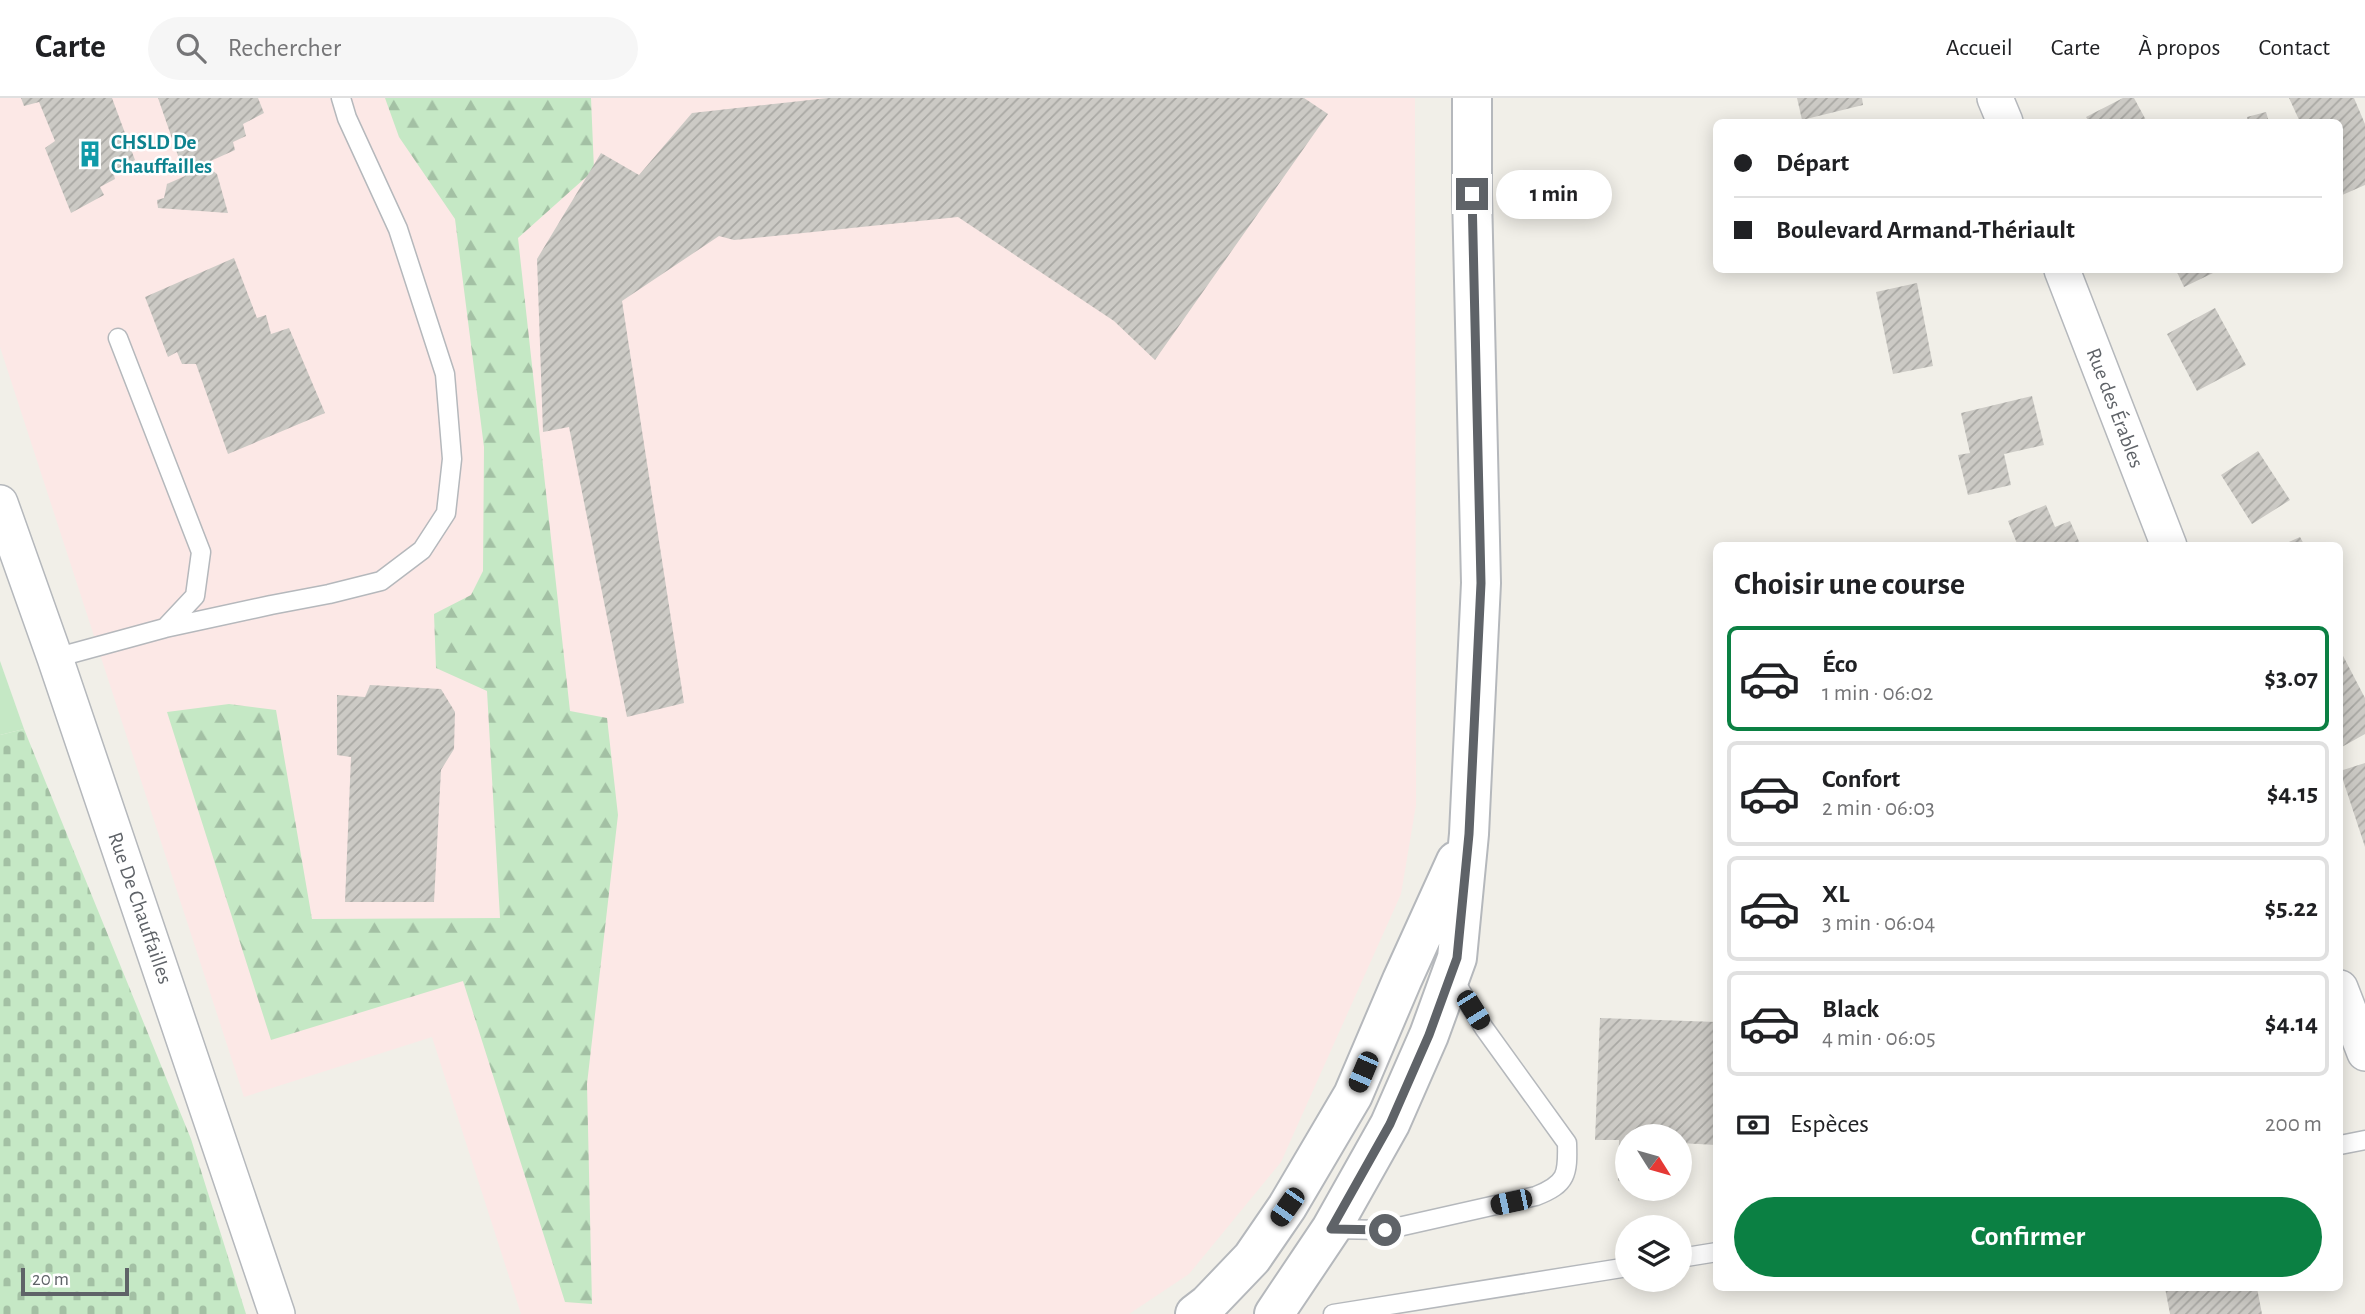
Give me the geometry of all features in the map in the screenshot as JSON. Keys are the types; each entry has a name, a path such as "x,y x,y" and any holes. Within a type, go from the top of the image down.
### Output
{"street":[{"path":"1274,1314 1331,1229 1390,1124 1429,1035 1457,958 1469,834 1481,583 1472,98"},
{"path":"1996,98 2004,119"},
{"name":"Rue des Érables","path":"2063,273 2167,542"},
{"name":"Rue De Chauffailles","path":"0,503 277,1314"},
{"path":"1195,1314 1252,1258 1287,1207 1353,1095 1469,834"},
{"path":"2343,996 2365,1053"}],"lane":[{"path":"55,658 165,628 381,581 422,550 446,513 452,459 445,373 398,229 347,118 341,98"},
{"path":"118,338 201,552 195,596 165,628"},
{"path":"1331,1229 1385,1230 1524,1199 1556,1189 1564,1176 1567,1143 1484,1028 1451,975"},
{"path":"2343,1144 2365,1140"},
{"path":"1692,1256 1713,1253"},
{"path":"1333,1314 1615,1269"}],"shaded area":[{"path":"0,98 1415,98 1416,805 1401,894 1281,1162 1189,1274 1129,1314 521,1314 432,1037 244,1097 0,347"}],"green space":[{"path":"385,98 591,98 594,170 518,238 570,711 607,718 618,815 587,1084 592,1304 565,1302 463,981 271,1040 167,712 229,704 276,710 312,919 500,918 487,691 436,668 434,614 471,595 483,571 484,447 455,219 399,137"},
{"path":"0,661 24,729 0,735"},
{"path":"24,729 191,1139 246,1314 0,1314 0,735"}],"building":[{"name":"CHSLD De Chauffailles","path":"21,98 112,98 135,160 113,171 115,179 100,187 104,195 71,213 45,148 55,141 39,102 24,106"},
{"name":"CHSLD De Chauffailles","path":"158,98 258,98 264,113 243,124 246,136 233,142 235,150 204,164 217,174 228,213 158,208 157,200 164,198 167,184 185,176"},
{"path":"828,98 1304,98 1328,114 1155,360 1114,321 958,217 734,240 719,236 622,301 684,703 627,717 569,427 543,432 537,259 601,153 639,175 692,113"},
{"path":"1797,98 1862,98 1863,105 1802,119"},
{"path":"2123,98 2134,98 2145,119 2087,119 2086,117"},
{"path":"2289,98 2354,98 2365,124 2365,185 2343,195 2343,119 2299,119"},
{"path":"2266,112 2268,119 2247,119"},
{"path":"234,258 257,318 266,315 271,334 289,328 325,413 228,454 196,364 182,364 177,352 168,357 145,297"},
{"path":"2177,273 2213,273 2184,287"},
{"path":"1917,283 1933,366 1893,374 1876,292"},
{"path":"2215,308 2246,365 2197,391 2167,334"},
{"path":"2032,396 2044,445 2004,454 2011,485 1968,495 1958,455 1970,453 1961,413"},
{"path":"2258,451 2290,500 2252,524 2221,475"},
{"path":"2046,505 2055,527 2070,521 2079,542 2016,542 2008,521"},
{"path":"2300,537 2303,542 2289,542"},
{"path":"2343,656 2365,698 2365,734 2343,746"},
{"path":"370,685 441,689 455,712 454,749 441,770 434,902 345,902 351,757 337,755 337,695 365,697"},
{"path":"2365,763 2365,847 2343,780 2343,770"},
{"path":"1600,1018 1713,1022 1713,1145 1692,1144 1692,1124 1615,1124 1615,1140 1595,1140"},
{"path":"2166,1291 2258,1291 2262,1314 2170,1314"}],"place":[{"name":"CHSLD De Chauffailles","path":"90,154"}],"route":[{"path":"1385,1230 1331,1229 1390,1124 1429,1035 1457,958 1469,834 1481,583 1472,194"}]}
